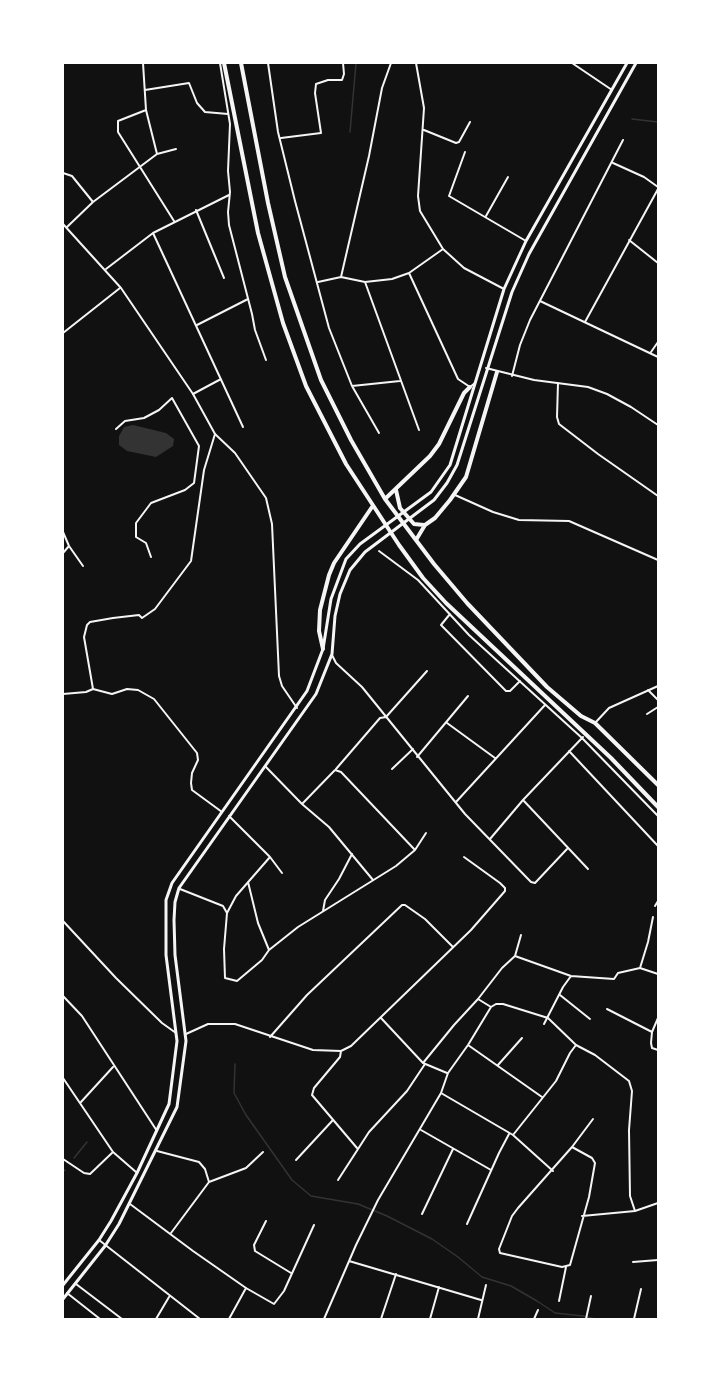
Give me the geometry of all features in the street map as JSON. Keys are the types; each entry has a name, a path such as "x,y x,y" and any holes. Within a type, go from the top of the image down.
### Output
{"highway":[{"path":"222,63 258,232 283,323 303,379 325,425 372,507 423,578 457,615 658,807"},
{"path":"241,63 280,256 298,320 321,380 351,440 385,499 462,598 547,687 581,716 595,723 658,785"},
{"path":"416,540 425,525 435,518 466,477 497,372"},
{"path":"385,499 430,456 439,444 454,410 470,387"},
{"path":"396,489 400,508 414,524 425,525"},
{"path":"323,650 319,631 320,610 329,575 372,507"}],"main road":[{"path":"63,1285 99,1240 137,1173 169,1104 177,1050 177,1034 169,988 165,919 167,893 184,864 308,691 323,650 331,599 346,560 368,537 431,492 450,465 504,290 521,250 627,63"},
{"path":"63,1299 105,1245 130,1204 177,1107 186,1051 175,956 175,902 179,888 228,816 310,705 332,654 335,616 345,579 364,552 434,500 457,465 512,292 529,254 636,63"},
{"path":"521,250 529,254"},
{"path":"184,864 191,869"}],"street":[{"path":"142,63 146,110 157,154"},
{"path":"222,63 229,114 229,225 255,330 266,360"},
{"path":"268,63 278,132 294,201 329,328 352,386 379,433"},
{"path":"281,138 321,133 315,93 316,84 328,80 342,80 344,63"},
{"path":"341,277 382,88 392,63"},
{"path":"416,63 424,108 418,196 420,211 443,249 464,268 504,290"},
{"path":"572,63 612,90"},
{"path":"144,90 189,83 197,103 205,112 229,114"},
{"path":"146,110 123,118 118,122 118,132 174,221"},
{"path":"424,130 456,143 459,142 470,122"},
{"path":"512,375 525,333 540,301 623,140"},
{"path":"67,227 93,202 157,154 176,149"},
{"path":"465,152 449,196 526,241"},
{"path":"585,322 658,188 644,177 613,163"},
{"path":"63,173 72,176 93,202"},
{"path":"486,216 508,177"},
{"path":"106,269 153,232 230,195"},
{"path":"196,210 224,278"},
{"path":"63,224 121,288 193,394 215,434 235,453 266,498 272,524 278,668 282,686 297,708"},
{"path":"153,232 243,427"},
{"path":"628,240 658,263"},
{"path":"318,282 341,277 365,282 392,279 409,273 443,249"},
{"path":"409,273 455,373 462,383 470,387 477,382"},
{"path":"365,282 419,430"},
{"path":"63,333 121,288"},
{"path":"197,325 248,299"},
{"path":"540,301 658,357"},
{"path":"651,353 658,342"},
{"path":"486,368 512,375 588,387 607,394 658,425"},
{"path":"193,394 221,379"},
{"path":"352,386 400,381"},
{"path":"558,383 556,417 559,424 658,496"},
{"path":"116,429 124,421 144,418 159,410 172,398 199,446 195,483 185,490 151,503 136,523 136,537 146,543 152,557"},
{"path":"93,689 84,637 87,625 90,622 113,618 139,615 142,618 155,609 188,566 193,556 204,470 215,434"},
{"path":"454,494 493,512 519,520 569,521 658,560"},
{"path":"63,532 69,546 83,566"},
{"path":"63,553 69,546"},
{"path":"379,551 418,580 469,635 545,705 584,736 658,816"},
{"path":"450,614 441,625 506,691 510,691 520,681"},
{"path":"332,654 336,663 362,687 456,802 533,884 567,849"},
{"path":"302,804 380,718 386,717 428,671"},
{"path":"595,723 609,708 658,686"},
{"path":"63,694 86,692 93,689 112,694 127,689 138,690 154,699 196,753 198,760 192,774 192,790 222,812"},
{"path":"648,690 658,700"},
{"path":"417,757 468,696"},
{"path":"456,802 545,705"},
{"path":"647,714 658,707"},
{"path":"446,722 495,758"},
{"path":"490,839 523,800 584,736"},
{"path":"392,769 413,749"},
{"path":"569,751 658,846"},
{"path":"265,766 302,804 329,827 373,880"},
{"path":"335,770 341,772 415,850"},
{"path":"523,800 588,869"},
{"path":"228,816 270,857 282,873"},
{"path":"270,857 236,896 227,913 224,949 225,978 237,981 262,960 269,950 298,927 373,880 415,850 426,833"},
{"path":"323,911 324,900 339,879 352,854"},
{"path":"185,1034 208,1024 235,1024 313,1050 341,1051 351,1046 486,914 506,889 464,857"},
{"path":"248,882 258,923 269,950"},
{"path":"179,888 223,906 227,913"},
{"path":"655,906 658,901"},
{"path":"270,1037 307,995 402,905 425,919 453,947"},
{"path":"640,968 653,917"},
{"path":"63,921 116,978 162,1023 177,1034"},
{"path":"338,1180 357,1148 407,1091 424,1064 454,1025 478,999 501,968 515,956 521,935"},
{"path":"515,956 571,976 614,979 618,973 640,968 658,974"},
{"path":"544,1024 571,976"},
{"path":"560,995 590,1019"},
{"path":"63,996 82,1016 157,1131"},
{"path":"478,999 491,1007"},
{"path":"324,1319 378,1200 441,1093 448,1073 491,1007 496,1004 503,1004 548,1018 576,1044 626,1077 632,1085 629,1130 630,1196 635,1211"},
{"path":"607,1009 652,1032"},
{"path":"381,1018 424,1064 448,1073"},
{"path":"658,1018 652,1032 652,1048 658,1050"},
{"path":"498,1065 522,1038"},
{"path":"467,1224 491,1170 511,1135 556,1082 565,1061 576,1044"},
{"path":"468,1045 542,1097"},
{"path":"341,1051 340,1057 314,1088 312,1094 357,1148"},
{"path":"81,1102 114,1066"},
{"path":"63,1078 113,1152 137,1173"},
{"path":"441,1093 511,1135 553,1171"},
{"path":"566,1267 499,1251 512,1216 553,1171 593,1119"},
{"path":"296,1160 333,1120"},
{"path":"420,1130 491,1170"},
{"path":"559,1301 566,1267 570,1265 595,1163 592,1158 572,1147"},
{"path":"422,1214 453,1149"},
{"path":"157,1151 199,1162 209,1182"},
{"path":"63,1159 84,1173 90,1174 113,1152"},
{"path":"171,1233 209,1182 246,1168 263,1152"},
{"path":"582,1216 635,1211 658,1203"},
{"path":"130,1204 246,1288 274,1304 284,1291 314,1225"},
{"path":"266,1221 254,1245 255,1251 291,1273"},
{"path":"99,1240 200,1319"},
{"path":"349,1260 481,1300"},
{"path":"633,1262 658,1260"},
{"path":"381,1319 396,1274"},
{"path":"76,1284 122,1319"},
{"path":"478,1319 486,1285"},
{"path":"430,1319 439,1287"},
{"path":"229,1319 246,1288"},
{"path":"634,1319 641,1289"},
{"path":"67,1293 100,1319"},
{"path":"586,1319 591,1296"},
{"path":"156,1319 169,1297"},
{"path":"534,1319 538,1310"}],"shaded area":[{"path":"133,425 166,433 174,439 173,446 156,457 127,451 119,445 119,436 124,427"}],"waterway":[{"path":"350,132 356,63"},
{"path":"632,119 658,122"},
{"path":"235,1064 234,1093 246,1115 292,1180 311,1196 358,1204 387,1216 432,1239 482,1277 511,1286 555,1313 595,1319"},
{"path":"74,1158 87,1142"}]}
